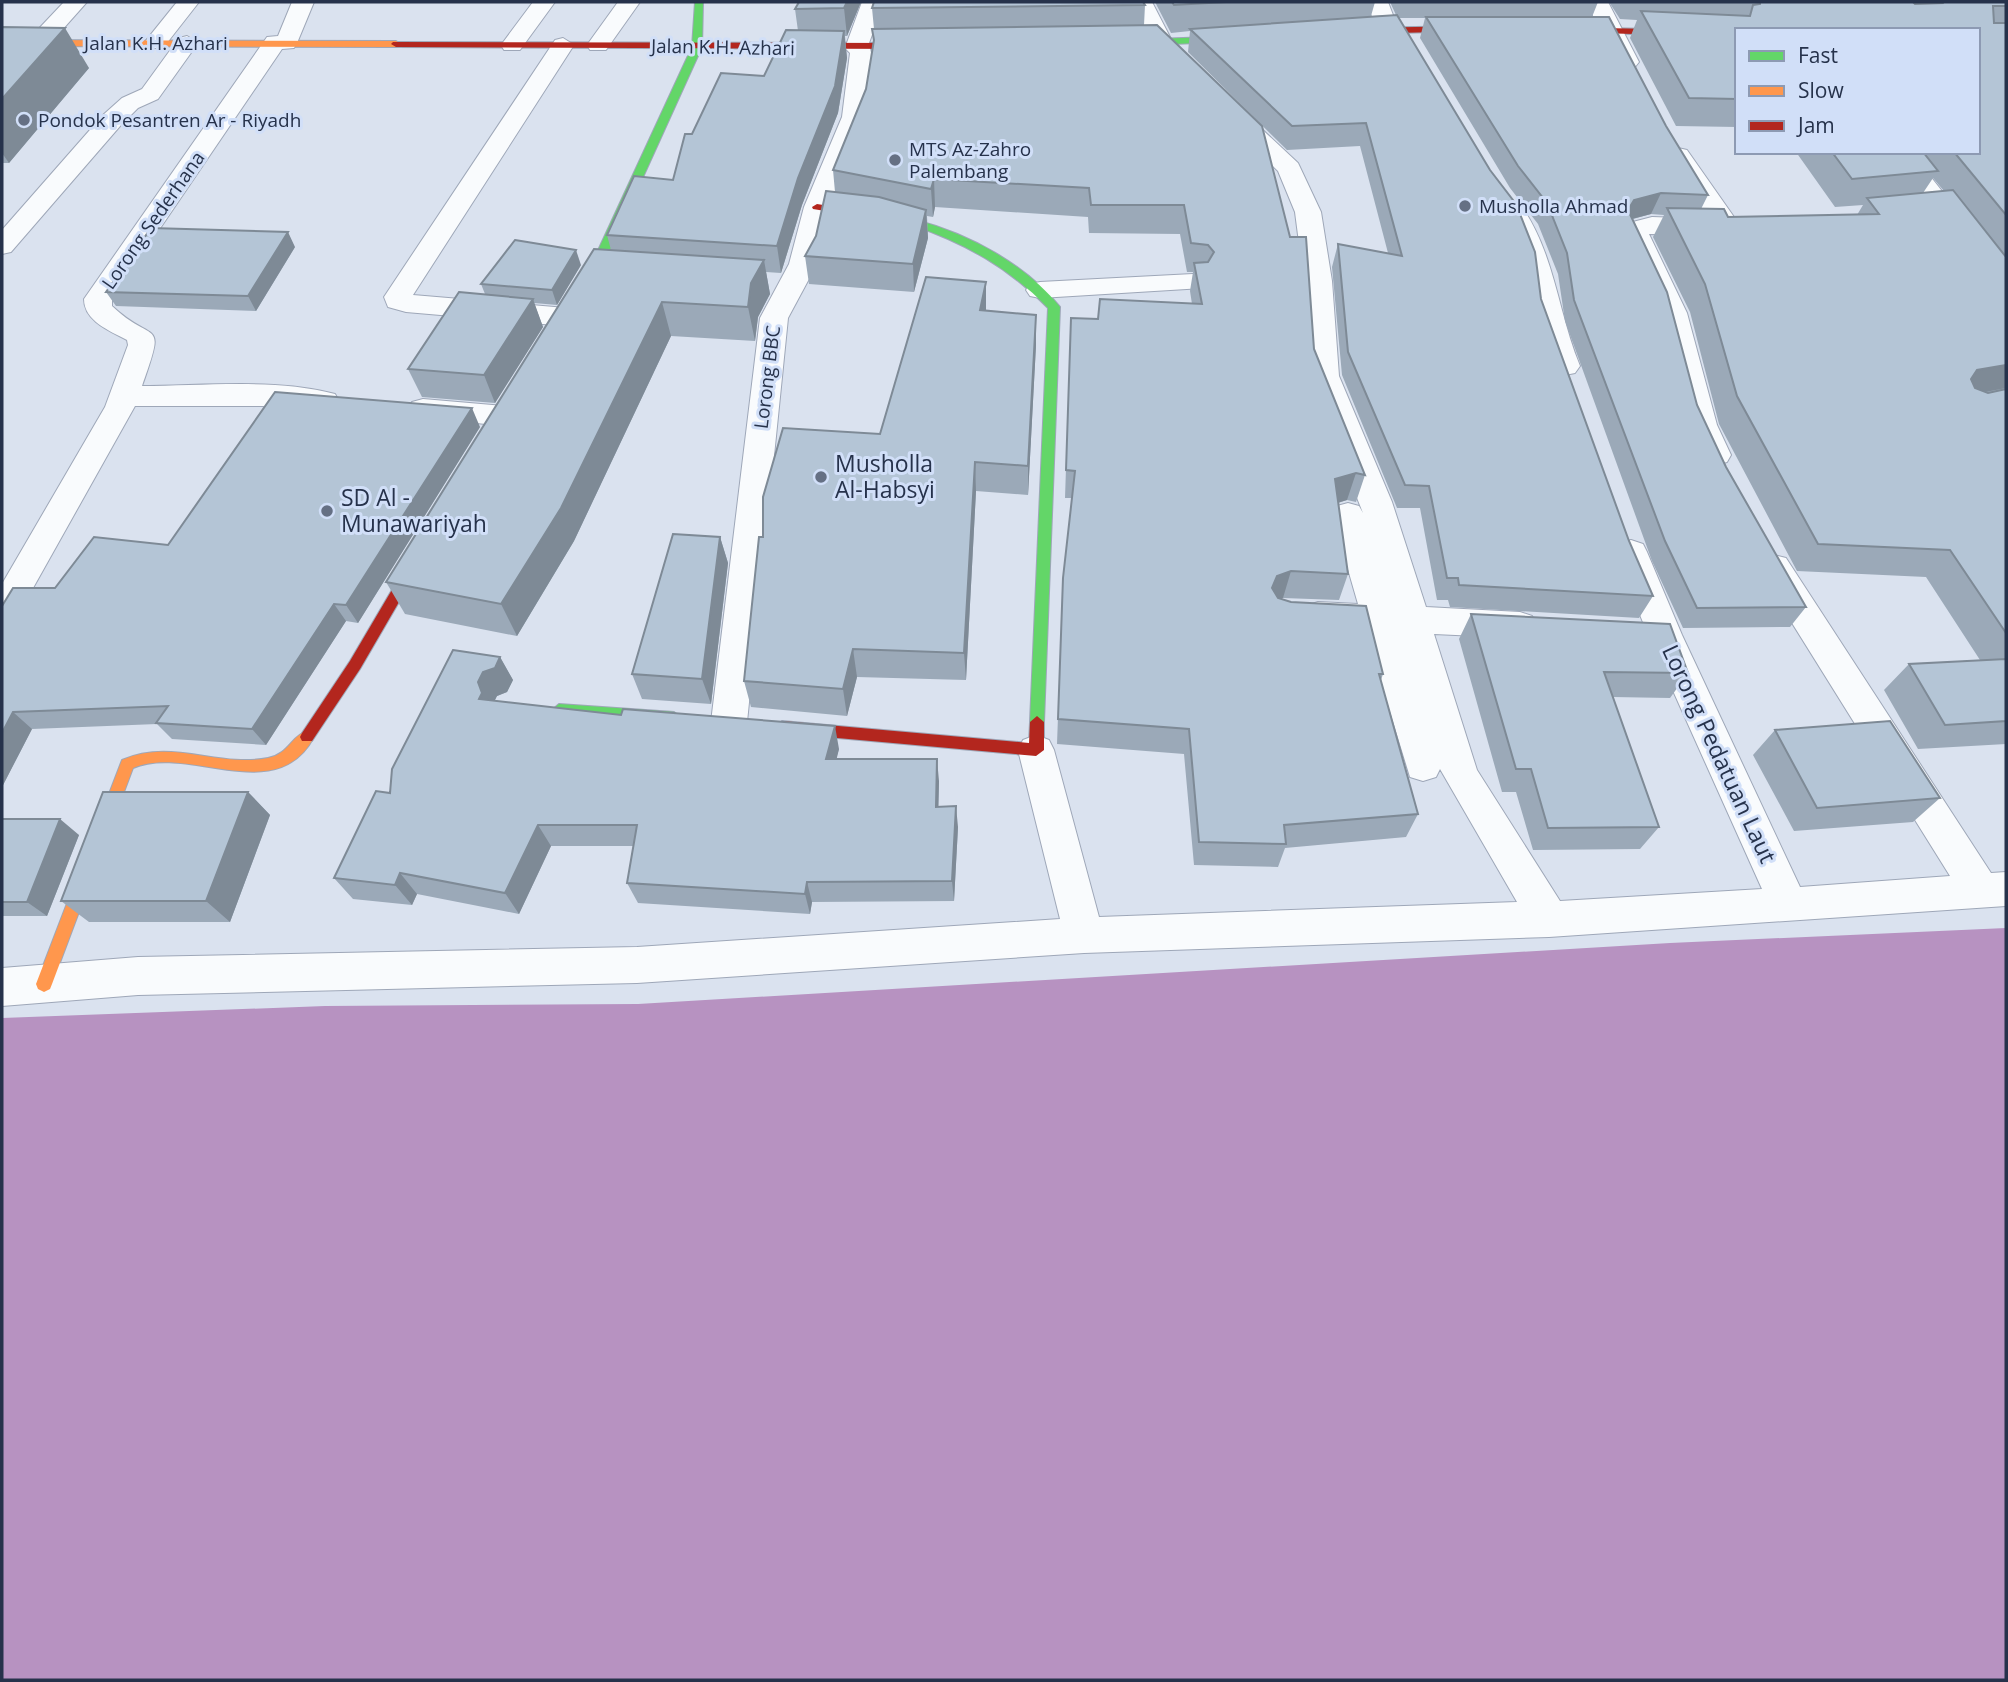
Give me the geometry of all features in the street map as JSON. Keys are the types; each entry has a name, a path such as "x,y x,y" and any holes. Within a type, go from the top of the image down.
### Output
{"street":[{"path":"38,43 76,2"},
{"path":"155,43 188,2"},
{"path":"281,43 303,2"},
{"path":"512,45 544,2"},
{"path":"598,46 629,2"},
{"path":"563,45 398,297 398,301 563,323 608,273 695,47 699,2"},
{"name":"Lorong BBC","path":"729,722 778,284 803,264 817,207 854,117 862,66 858,48 873,2"},
{"path":"1141,2 1161,42 1289,168 1308,212 1318,281 1324,376 1376,502 1423,766"},
{"path":"1377,2 1421,64"},
{"path":"1597,2 1642,91"},
{"path":"1546,29 1612,28 1735,34"},
{"path":"1332,32 1493,29"},
{"path":"1106,43 1263,37"},
{"name":"Jalan K.H. Azhari","path":"2,43 858,48 942,46"},
{"path":"2,246 112,120 130,103 150,94 187,43"},
{"name":"Lorong Sederhana","path":"2,612 74,490 124,396 142,345 140,336 104,315 98,307 98,299 281,43"},
{"path":"1665,135 1741,226 1652,225 1634,230 1673,313 1702,425 1726,475"},
{"path":"1900,154 2006,290"},
{"path":"1497,192 1523,226 1542,275 1548,322 1576,400"},
{"path":"817,207 864,211 940,228 993,253 1040,290 1054,307 1036,750 1084,936"},
{"path":"1915,211 1943,208"},
{"path":"1040,290 1193,282"},
{"path":"124,396 262,396 356,404"},
{"path":"396,407 504,416"},
{"path":"1348,514 1460,774 1549,919"},
{"name":"Lorong Pedatuan Laut","path":"1622,526 1665,635 1789,905"},
{"path":"44,984 127,764 137,757 145,756 269,763 294,754 321,718 427,542"},
{"path":"2,987 138,976 637,965 1084,936 1549,919 1789,905 1993,889 1762,544"},
{"path":"1284,613 1545,627"},
{"path":"1625,632 1665,635"},
{"path":"539,709 688,719"},
{"path":"769,725 1036,750"}],"shaded area":[{"path":"2006,928 2006,1680 2,1680 2,1018 325,1006 638,1004 1670,943"}],"building":[{"path":"799,2 847,2 844,8 795,9"},
{"path":"874,2 1143,2 1145,5 872,8"},
{"path":"1172,2 1226,2 1174,5"},
{"path":"2006,2 2006,6 1993,6 1994,23 2006,23 2006,215 1956,154 1980,154 1980,28 1735,28 1735,99 1689,98 1641,11 1750,16 1753,5"},
{"path":"1397,15 1490,170 1516,204 1535,252 1541,299 1629,541 1653,596 1459,585 1458,578 1447,578 1429,486 1405,485 1348,352 1338,244 1402,256 1366,123 1292,126 1190,29"},
{"path":"1426,17 1609,17 1666,126 1708,195 1661,193 1634,200 1628,210 1667,292 1697,405 1726,467 1806,607 1697,608 1665,541 1574,300 1567,253 1547,203 1518,166"},
{"path":"1157,25 1262,126 1290,237 1306,237 1314,349 1365,475 1356,473 1335,479 1348,574 1291,571 1277,576 1272,588 1278,598 1291,602 1366,606 1383,674 1379,674 1418,814 1284,825 1286,844 1199,842 1189,729 1058,719 1063,578 1075,471 1066,470 1071,318 1098,319 1100,299 1202,304 1194,263 1208,262 1214,252 1208,245 1191,243 1184,205 1091,205 1089,188 934,179 931,189 833,170 866,89 874,40 872,29"},
{"path":"2,27 65,28 2,99"},
{"path":"786,30 844,31 835,86 798,178 777,246 607,235 634,176 673,180 685,134 692,134 721,73 764,76"},
{"path":"1833,154 1925,154 1938,171 1852,179"},
{"path":"1953,190 2006,257 2006,365 1977,370 1971,379 1975,388 1988,393 2006,389 2006,633 1950,550 1818,544 1737,396 1705,284 1667,208 1724,209 1728,217 1879,214 1867,198"},
{"path":"826,191 879,197 926,210 913,264 805,256 816,236"},
{"path":"151,228 288,232 248,296 106,292"},
{"path":"515,240 576,250 552,290 481,284"},
{"path":"594,249 764,260 751,283 748,307 662,302 561,508 501,604 386,582"},
{"path":"926,277 986,282 980,310 1036,315 1028,466 975,462 964,653 853,649 843,689 744,681 759,537 763,537 763,497 783,428 880,434"},
{"path":"459,292 533,299 484,375 408,369"},
{"path":"275,392 472,408 346,605 334,604 252,729 156,723 168,706 13,712 2,733 2,606 13,588 55,588 94,537 168,545"},
{"path":"673,534 720,537 702,679 632,674"},
{"path":"1471,614 1670,624 1688,673 1604,672 1659,827 1548,828 1531,769 1516,769"},
{"path":"453,650 500,657 495,668 483,672 478,682 482,693 479,699 621,715 623,709 835,726 826,759 937,759 936,807 956,806 952,881 807,882 805,894 627,883 637,825 538,825 505,893 400,873 395,885 334,878 376,791 390,793 392,769"},
{"path":"2006,659 2006,721 1945,725 1909,664"},
{"path":"1890,721 1940,798 1817,808 1775,730"},
{"path":"103,792 248,792 206,901 61,901"},
{"path":"2,819 60,819 27,902 2,902"}],"traffic: fast":[{"path":"580,295 594,272 697,47 699,2"},
{"path":"1124,43 1242,39"},
{"path":"916,223 955,237 991,255 1023,278 1054,307 1037,722"},
{"path":"559,710 674,718"}],"traffic: slow":[{"path":"2,43 396,44"},
{"path":"44,984 127,764 141,758 159,756 224,764 266,765 290,756 307,737"}],"traffic: jam":[{"path":"1354,31 1476,29"},
{"path":"1564,29 1735,34"},
{"path":"396,44 924,46"},
{"path":"817,207 916,223"},
{"path":"307,737 355,665 421,552"},
{"path":"782,727 1036,750 1037,722"}],"place":[{"name":"Pondok Pesantren Ar - Riyadh","path":"24,120"},
{"name":"MTS Az-Zahro Palembang","path":"895,160"},
{"name":"Musholla Ahmad","path":"1465,206"},
{"name":"Musholla Al-Habsyi","path":"821,477"},
{"name":"SD Al - Munawariyah","path":"327,511"}]}
